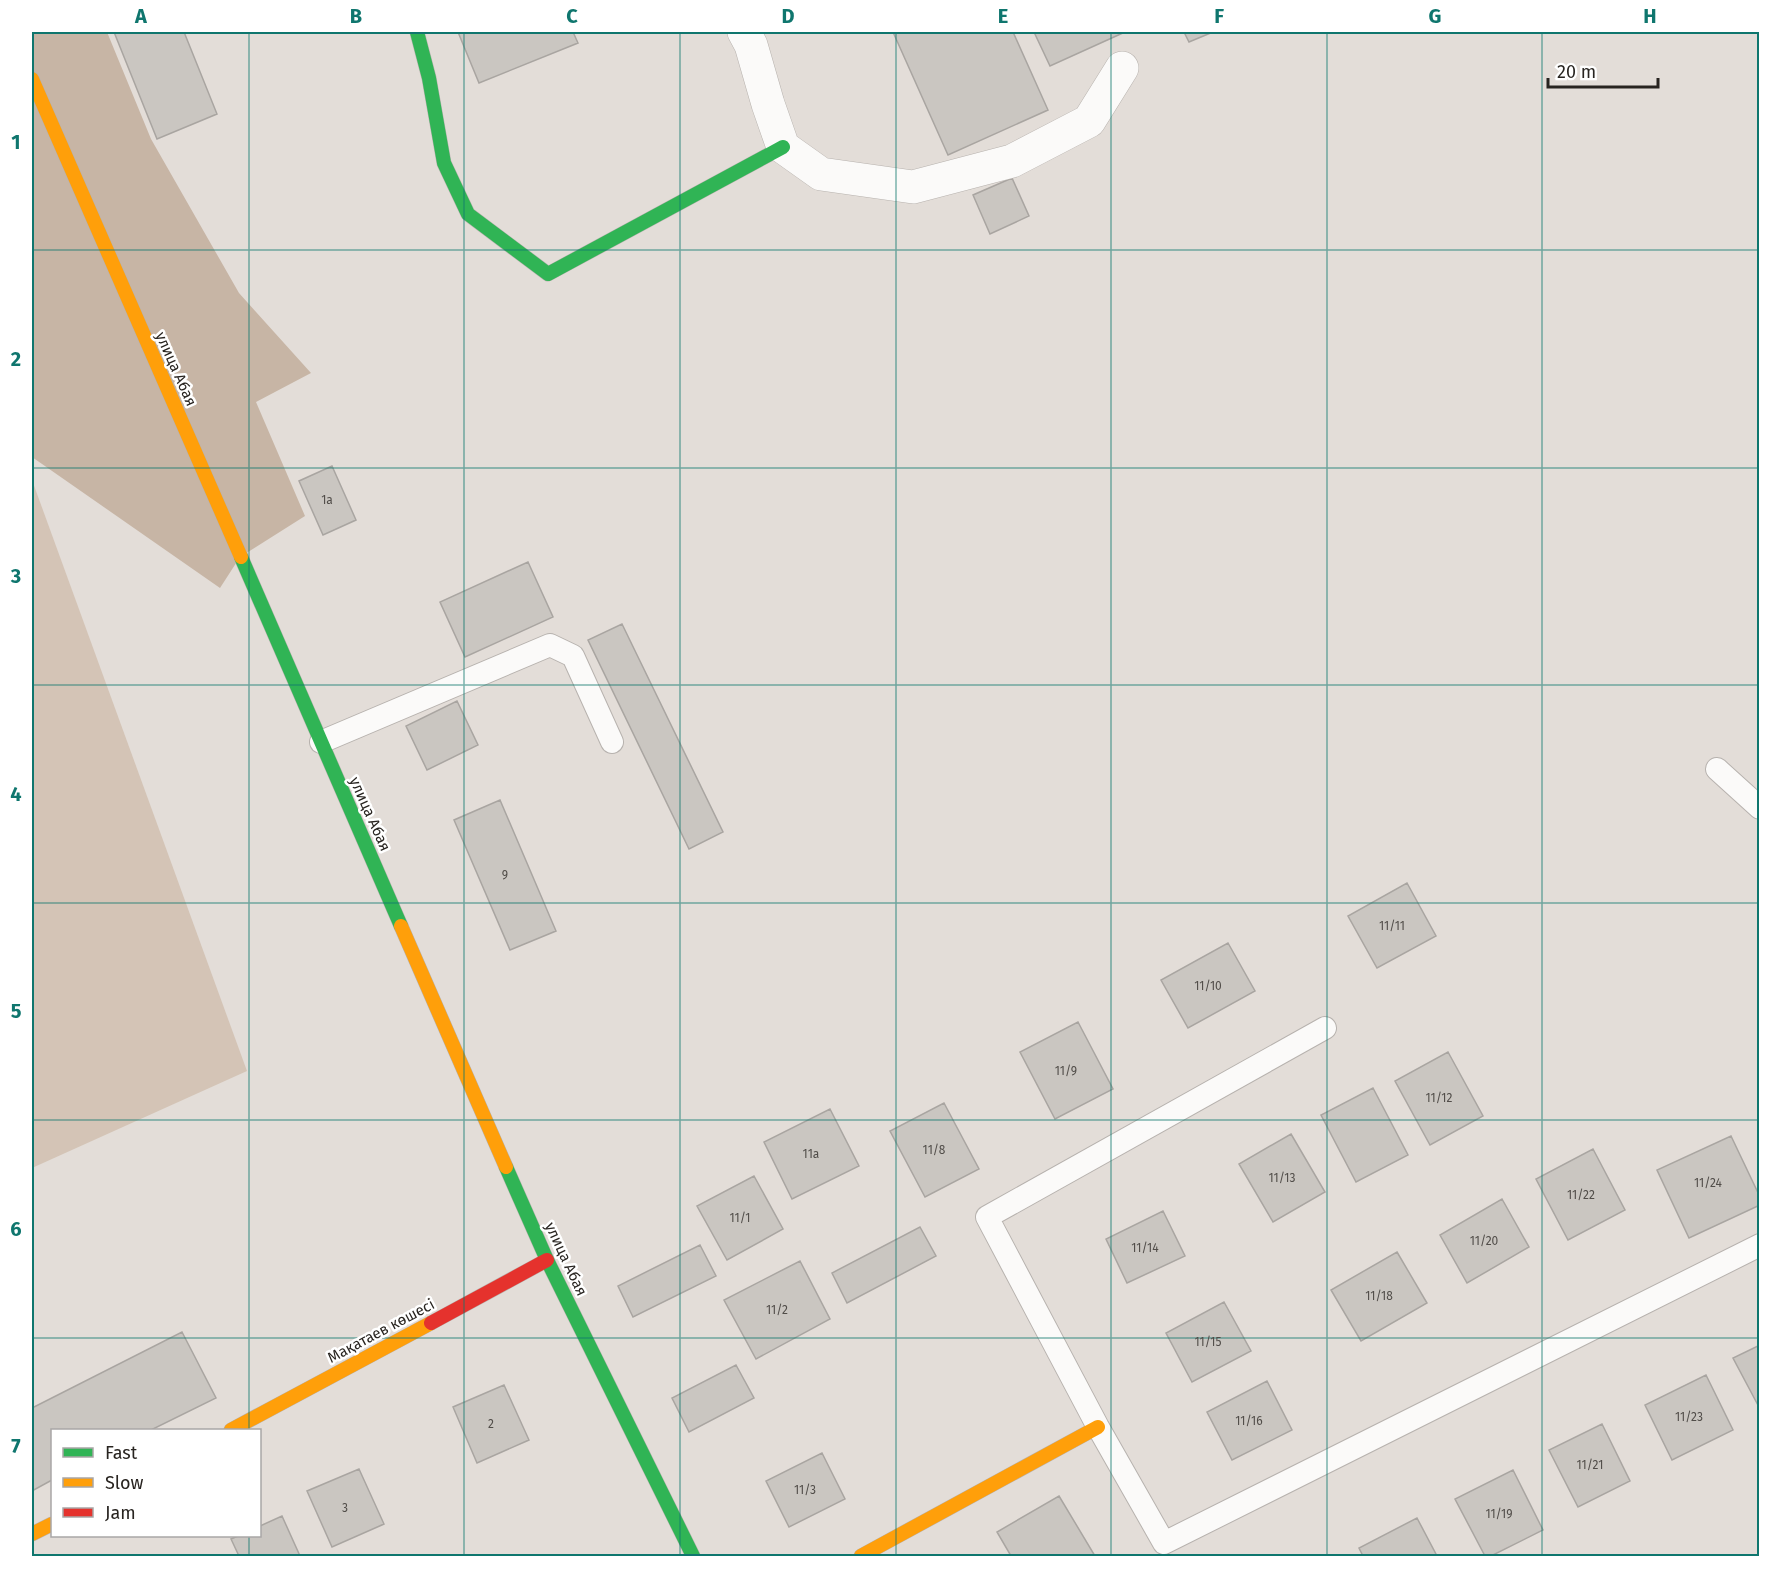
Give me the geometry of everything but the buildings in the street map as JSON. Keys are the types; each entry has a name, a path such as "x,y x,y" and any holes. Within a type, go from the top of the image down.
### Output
{"main road":[{"path":"417,32 429,78 444,163 468,214 548,274 783,147"},
{"name":"улица Абая","path":"32,79 547,1260 693,1557"},
{"name":"Мақатаев көшесі","path":"235,1429 547,1260"},
{"path":"861,1557 1098,1427"},
{"path":"32,1534 51,1524"}],"street":[{"path":"744,32 751,45 783,147 821,174 913,187 1012,161 1089,121 1122,68"}],"lane":[{"path":"321,742 550,645 573,656 612,742"},
{"path":"1717,769 1760,808"},
{"path":"1325,1028 987,1217 1098,1427 1164,1543 1760,1245"}],"shaded area":[{"path":"32,32 107,32 151,139 239,293 311,373 256,402 305,516 240,557 220,588 32,457"},
{"path":"32,480 247,1071 32,1168"}],"traffic: fast":[{"path":"417,32 429,78 444,163 468,214 548,274 783,147"},
{"path":"241,557 401,926"},
{"path":"506,1167 547,1260 693,1556"}],"traffic: slow":[{"path":"32,79 241,557"},
{"path":"401,926 506,1167"},
{"path":"233,1429 431,1323"},
{"path":"861,1556 1098,1427"},
{"path":"32,1534 51,1524"}],"traffic: jam":[{"path":"431,1323 547,1260"}]}
